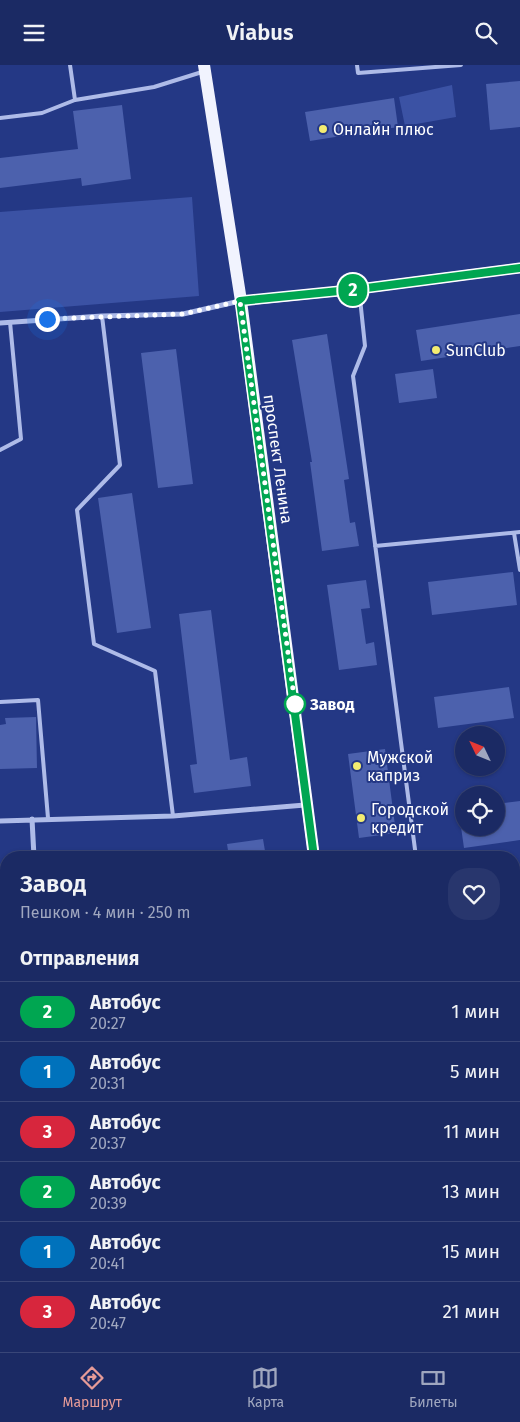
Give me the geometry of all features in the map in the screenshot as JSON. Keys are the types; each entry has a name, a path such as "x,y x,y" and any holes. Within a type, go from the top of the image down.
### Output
{"main road":[{"name":"проспект Ленина","path":"204,68 240,301 313,851"},
{"path":"240,301 359,289 520,268"}],"street":[{"path":"0,323 102,315 183,314 240,301"},
{"path":"0,821 48,818 173,816 308,804"},
{"path":"32,819 34,851"}],"lane":[{"path":"70,65 75,100"},
{"path":"357,65 358,73 460,65"},
{"path":"0,118 42,113 75,100 154,87 204,68"},
{"path":"359,289 365,346 353,376 415,851"},
{"path":"102,315 120,465 77,510 94,644 155,671 173,816"},
{"path":"0,449 21,439 10,322"},
{"path":"375,546 520,532"},
{"path":"514,533 520,570"},
{"path":"0,702 38,700 48,818"}],"shaded area":[{"path":"452,85 456,117 405,126 399,97"},
{"path":"192,197 199,296 0,312 0,212"}],"building":[{"path":"520,81 520,127 490,130 486,84"},
{"path":"394,98 398,127 310,141 305,112"},
{"path":"122,105 131,179 82,186 81,178 0,188 0,158 78,149 73,111"},
{"path":"520,314 520,346 421,361 416,330"},
{"path":"327,334 349,479 344,480 350,523 355,522 359,546 322,551 310,462 312,462 292,340"},
{"path":"176,349 193,484 158,488 141,353"},
{"path":"433,369 437,398 399,403 395,374"},
{"path":"132,493 151,628 117,633 98,498"},
{"path":"513,572 517,605 432,615 428,582"},
{"path":"366,580 370,608 361,609 366,644 374,642 377,665 339,670 327,585"},
{"path":"211,610 230,760 247,757 251,786 194,793 190,765 197,764 179,614"},
{"path":"509,687 514,718 438,728 434,697"},
{"path":"36,717 37,768 0,769 0,725 6,724 5,718"},
{"path":"385,749 396,833 359,838 348,754"},
{"path":"520,801 520,840 464,848 462,836 505,836 505,803"},
{"path":"263,839 265,851 228,851 227,844"}],"bus line":[{"name":"2","path":"313,851 240,301 359,289 520,268"}],"place":[{"name":"Онлайн плюс","path":"323,129"},
{"name":"SunClub","path":"436,350"},
{"name":"Завод","path":"295,704"},
{"name":"Мужской каприз","path":"357,766"},
{"name":"Городской кредит","path":"361,818"}],"route":[{"path":"47,319 102,315 183,314 240,301 295,704"}]}
